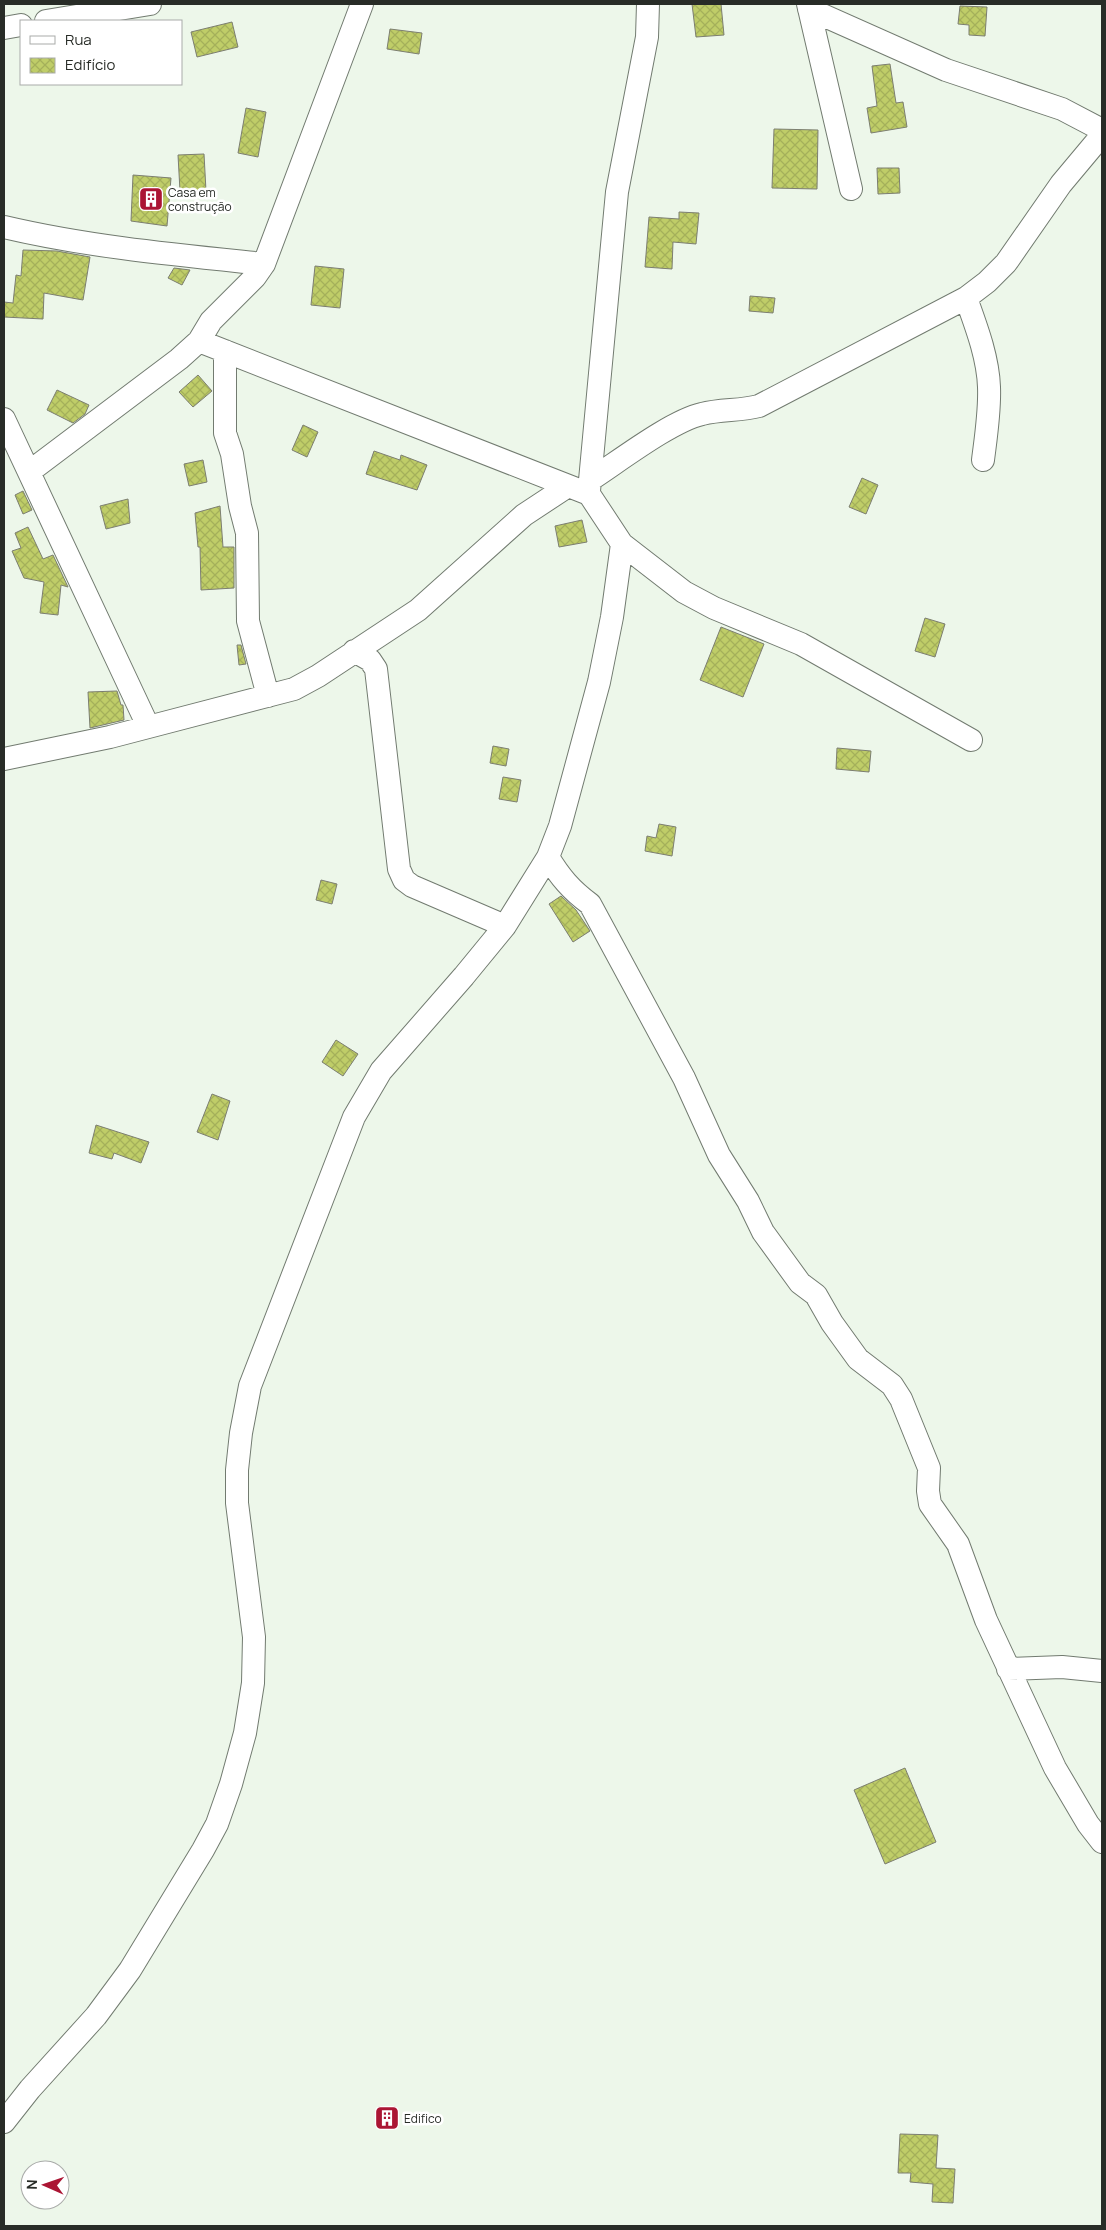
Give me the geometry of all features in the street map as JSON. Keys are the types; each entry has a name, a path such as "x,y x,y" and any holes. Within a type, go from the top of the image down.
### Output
{"street":[{"path":"52,20 150,4"},
{"path":"29,472 179,359 199,341 211,321 255,277 264,264 362,4"},
{"path":"648,4 647,37 617,192 589,487 622,544 684,592 721,611 801,644 971,740"},
{"path":"808,7 946,70 1062,109 1102,130"},
{"path":"808,7 851,189"},
{"path":"4,28 20,26"},
{"path":"199,341 568,486 589,487 674,426 701,414 741,411 759,406 966,298 987,282 1006,263 1060,184 1102,135"},
{"path":"4,227 53,238 264,264"},
{"path":"966,298 979,336 989,384 990,403 983,460"},
{"path":"226,351 225,433 232,454 240,506 247,533 248,621 268,696"},
{"path":"4,420 148,726"},
{"path":"4,464 15,446"},
{"path":"4,758 110,737 294,689 318,676 418,610 524,515 568,486"},
{"path":"4,2122 30,2089 96,2016 130,1970 217,1824 231,1784 245,1733 253,1683 254,1637 237,1503 237,1470 241,1433 250,1386 354,1117 382,1070 505,926 548,857 560,826 599,682 612,617 622,544"},
{"path":"354,651 370,660 376,669 399,869 404,880 412,886 505,926"},
{"path":"548,857 562,880 590,904 684,1078 719,1155 748,1201 764,1232 800,1283 816,1295 832,1323 858,1359 892,1386 901,1399 929,1468 928,1491 930,1504 958,1544 986,1620 1055,1768 1088,1824 1102,1842"},
{"path":"1008,1669 1062,1667 1102,1671"}],"building":[{"path":"692,4 721,4 724,35 696,37"},
{"path":"960,6 987,7 985,36 969,35 969,25 958,24"},
{"path":"232,22 238,47 197,57 191,32"},
{"path":"390,29 422,33 419,54 387,49"},
{"path":"890,64 896,103 903,102 907,127 871,133 867,108 877,106 872,66"},
{"path":"246,108 266,112 258,157 238,153"},
{"path":"774,129 818,130 817,189 772,188"},
{"path":"204,154 206,191 180,191 178,155"},
{"path":"877,168 899,168 900,193 878,194"},
{"name":"Casa em construção","path":"133,175 171,178 167,226 131,221"},
{"path":"679,212 699,213 696,244 673,242 672,269 645,267 649,217 679,219"},
{"path":"23,250 57,251 90,257 83,300 44,293 43,319 4,317 4,302 13,303 16,275 21,276"},
{"path":"315,266 344,269 340,308 311,305"},
{"path":"174,268 190,270 182,285 168,278"},
{"path":"750,296 775,298 773,313 749,311"},
{"path":"198,375 212,391 193,407 179,392"},
{"path":"57,390 89,405 85,414 73,423 47,410"},
{"path":"303,425 318,432 307,457 292,450"},
{"path":"374,451 400,460 401,455 427,465 417,490 366,474"},
{"path":"203,460 207,482 189,486 184,464"},
{"path":"862,478 878,485 866,514 849,507"},
{"path":"23,491 32,510 23,514 15,495"},
{"path":"128,499 130,523 106,529 100,506"},
{"path":"220,506 223,547 234,547 234,588 201,590 200,547 198,547 195,513"},
{"path":"582,520 587,542 559,547 555,526"},
{"path":"28,527 43,559 53,555 68,587 61,585 58,615 40,613 44,582 24,578 12,551 21,548 15,533"},
{"path":"925,618 945,624 935,657 915,651"},
{"path":"721,627 764,644 743,697 700,680"},
{"path":"237,645 241,645 246,664 239,665"},
{"path":"117,691 121,705 123,705 124,720 90,728 88,692"},
{"path":"493,746 509,749 506,766 490,763"},
{"path":"837,748 871,751 869,772 836,769"},
{"path":"503,777 521,780 517,802 499,799"},
{"path":"659,824 676,827 672,856 645,851 647,836 656,838"},
{"path":"321,880 337,884 332,904 316,900"},
{"path":"561,896 576,910 590,931 573,942 549,904"},
{"path":"336,1040 358,1054 343,1076 322,1062"},
{"path":"212,1094 230,1101 218,1140 197,1132"},
{"path":"96,1125 149,1142 141,1163 114,1153 112,1159 89,1153"},
{"path":"905,1768 936,1842 885,1864 854,1790"},
{"path":"900,2134 938,2135 936,2168 955,2169 953,2203 932,2202 933,2184 910,2182 911,2173 898,2173"}],"place":[{"name":"Casa em construção","path":"151,199"},
{"name":"Edifico","path":"387,2118"}]}
